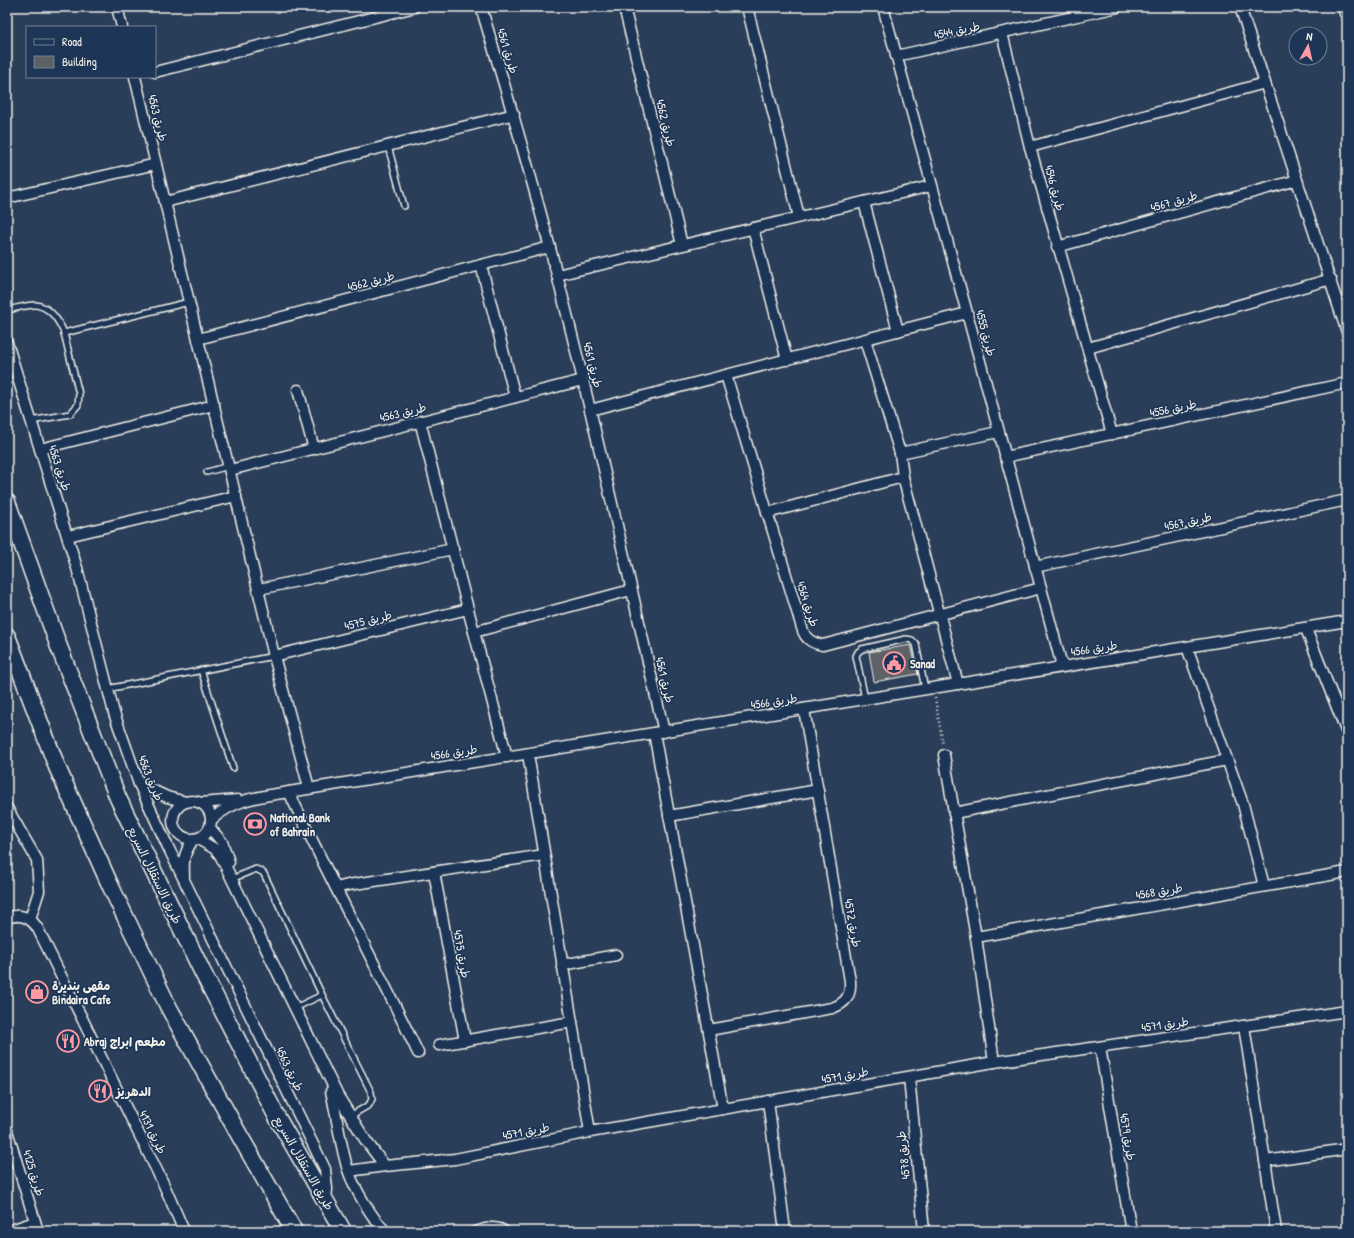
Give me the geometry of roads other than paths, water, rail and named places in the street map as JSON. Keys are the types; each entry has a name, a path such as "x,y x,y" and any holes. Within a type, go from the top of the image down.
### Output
{"main road":[{"name":"طريق الاستقلال السريع","path":"7,502 58,647 118,798 195,957 278,1119 343,1231"},
{"path":"7,636 57,767 111,887 168,1006 294,1231"}],"street":[{"path":"118,7 122,26"},
{"path":"156,72 415,7"},
{"name":"طريق 4561","path":"481,7 514,114 550,247 583,380 631,590 659,733"},
{"name":"طريق 4562","path":"624,7 682,245"},
{"path":"747,7 799,217"},
{"name":"طريق 4555","path":"882,7 967,313 1062,666"},
{"name":"طريق 4544","path":"896,56 1118,7"},
{"path":"1240,7 1347,332"},
{"path":"1346,7 1347,13"},
{"name":"طريق 4546","path":"1002,33 1030,147 1057,247 1088,348 1112,434"},
{"name":"طريق 4563","path":"135,78 274,656 309,788"},
{"path":"1030,147 1265,83"},
{"path":"165,202 514,114"},
{"path":"7,198 156,164"},
{"name":"طريق 4567","path":"1057,247 1297,180"},
{"path":"557,275 931,186"},
{"path":"864,202 898,331"},
{"path":"753,228 787,360"},
{"name":"طريق 4562","path":"198,339 550,247"},
{"path":"481,265 515,397"},
{"path":"1088,348 1330,279"},
{"path":"590,410 967,313"},
{"path":"865,340 900,454 903,477 958,684"},
{"name":"طريق 4563","path":"7,343 78,568 107,688 121,734 139,784 185,882 325,1169 327,1190 326,1200"},
{"name":"طريق 4564","path":"726,375 803,633 813,643 823,644 1041,588"},
{"name":"طريق 4563","path":"230,468 314,449 583,380"},
{"name":"طريق 4556","path":"1005,457 1347,383"},
{"path":"298,390 314,449"},
{"path":"40,449 214,405"},
{"path":"420,421 507,757"},
{"path":"900,454 998,432"},
{"path":"767,513 903,477"},
{"path":"68,536 236,496"},
{"name":"طريق 4567","path":"1035,567 1347,500"},
{"path":"259,589 453,549"},
{"path":"474,632 631,590"},
{"name":"طريق 4575","path":"274,656 468,609"},
{"name":"طريق 4566","path":"200,803 246,800 309,788 659,733 1062,666 1306,629 1347,621"},
{"path":"1306,629 1347,733"},
{"path":"1187,647 1243,804 1264,886"},
{"name":"طريق 4572","path":"709,1030 832,1008 841,1004 847,998 851,990 804,709"},
{"path":"659,733 669,816 723,1109"},
{"path":"528,754 590,1132"},
{"path":"944,755 976,937 994,1062"},
{"path":"954,813 1227,760"},
{"path":"139,784 167,797 186,802 191,801 200,803 208,810 210,824 225,850 237,890"},
{"path":"669,816 818,790"},
{"path":"289,792 418,1053"},
{"name":"طريق 4566","path":"210,824 227,807 246,800"},
{"path":"186,802 177,808 173,818 173,824 178,834 187,839 195,839 215,849 220,855 349,1116 385,1166"},
{"path":"7,808 37,860 39,890 30,919 17,915 7,918"},
{"path":"185,882 184,855 186,849 195,839 207,832 210,824"},
{"path":"336,888 544,855"},
{"name":"طريق 4575","path":"434,872 464,1041"},
{"name":"طريق 4568","path":"976,937 1347,872"},
{"name":"طريق 4131","path":"30,919 35,924 45,943 164,1185 184,1231"},
{"path":"562,964 616,955"},
{"name":"طريق 4571","path":"349,1171 455,1159 590,1132 994,1062 1347,1010"},
{"path":"439,1045 572,1022"},
{"path":"1244,1026 1276,1231"},
{"name":"طريق 4579","path":"1100,1047 1131,1231"},
{"path":"328,1075 349,1171 361,1197 385,1231"},
{"name":"طريق 4578","path":"909,1077 924,1231"},
{"path":"768,1101 785,1231"},
{"name":"طريق 4125","path":"7,1131 37,1227 8,1231"},
{"path":"1265,1161 1347,1149"}],"lane":[{"path":"388,146 404,206"},
{"path":"64,333 189,302"},
{"path":"7,310 36,305 50,311 60,324 64,333 79,394 78,405 70,414 31,421"},
{"path":"207,472 230,468"},
{"path":"865,699 856,656 858,652 862,649 906,639 912,640 916,644 929,688"},
{"path":"107,688 274,656"},
{"path":"201,670 233,768"},
{"path":"234,878 256,869 262,872 372,1095 369,1105 349,1116"},
{"path":"295,1008 322,995"},
{"path":"471,1231 490,1225 495,1225 508,1231"}],"place":[{"name":"Sanad","path":"894,663"},
{"name":"National Bank of Bahrain","path":"255,824"},
{"name":"مقهى بنديرة Bindaira Cafe","path":"37,992"},
{"name":"Abraj مطعم ابراج","path":"68,1041"},
{"name":"الدهريز","path":"100,1091"}]}
